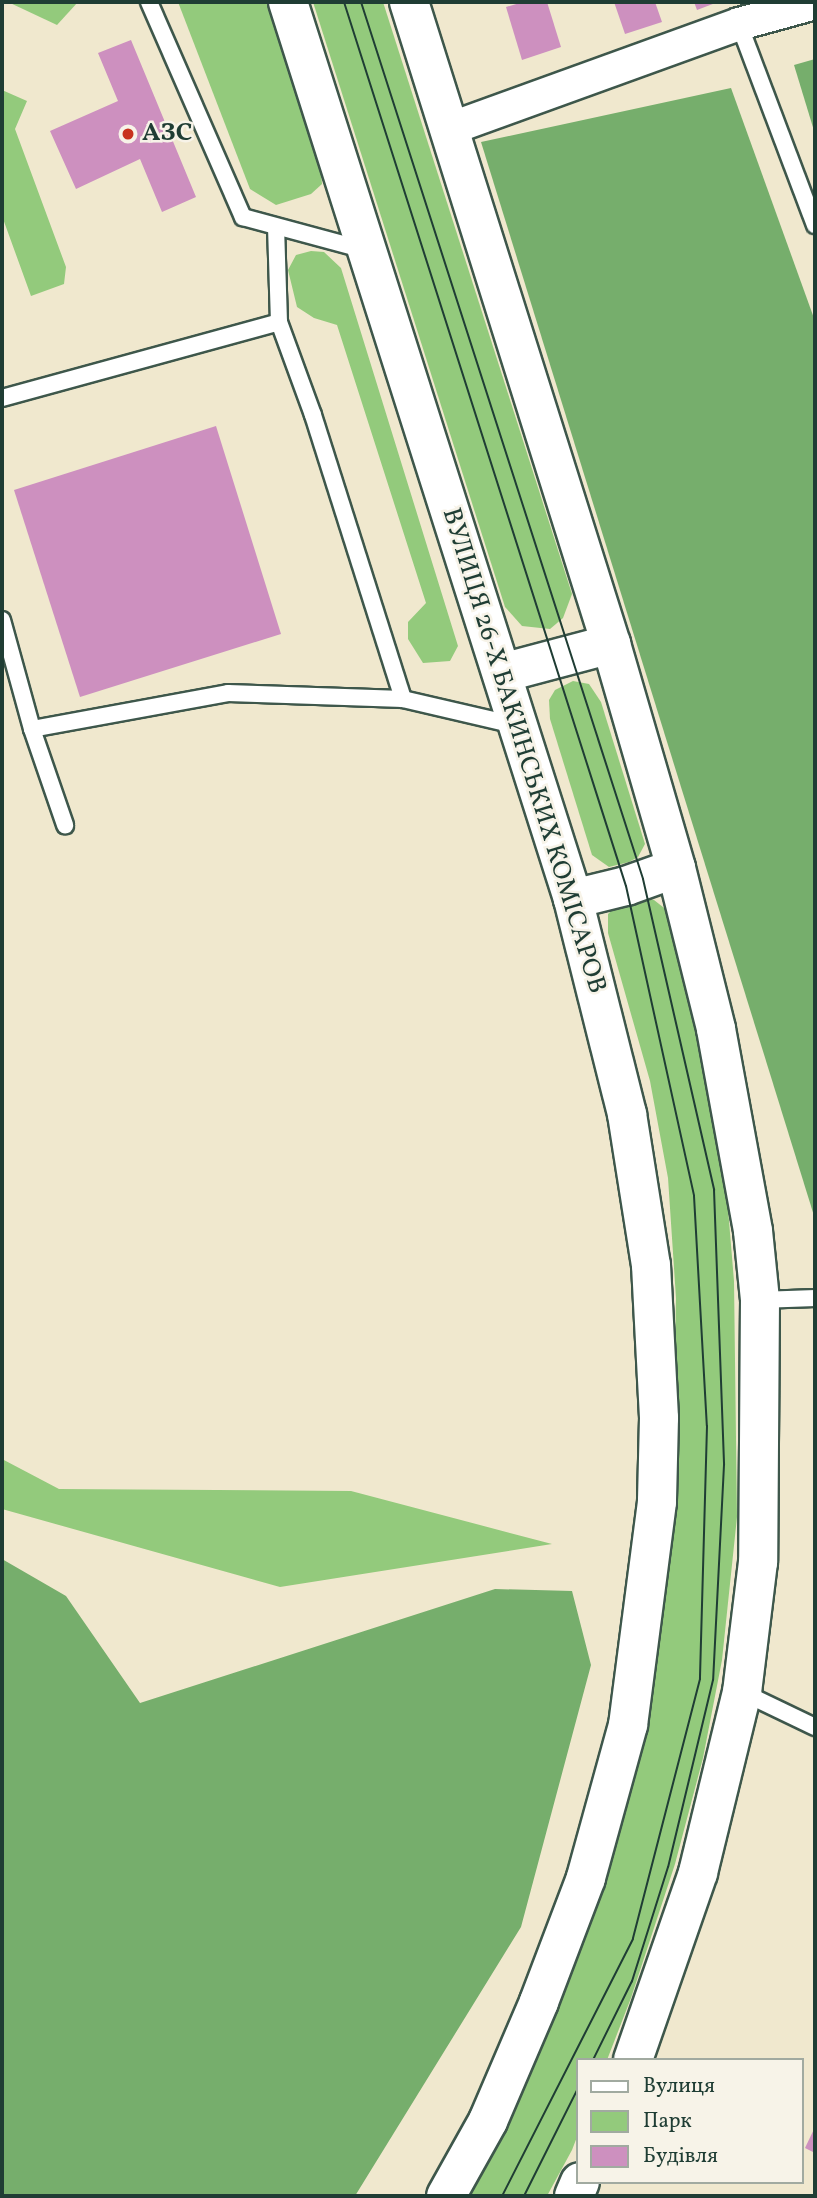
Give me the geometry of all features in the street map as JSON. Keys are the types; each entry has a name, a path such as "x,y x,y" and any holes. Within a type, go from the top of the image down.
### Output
{"street":[{"name":"ВУЛИЦЯ 26-Х БАКИНСЬКИХ КОМІСАРОВ","path":"288,2 521,726 573,899 627,1114 651,1265 659,1418 657,1503 628,1725 586,1878 488,2121 446,2196"},
{"path":"409,2 611,644 676,868 716,1029 753,1231 761,1300 758,1562 742,1692 698,1873 634,2058"},
{"path":"449,129 739,24 815,3"},
{"path":"502,673 611,644"},
{"path":"573,899 626,886 676,868"}],"lane":[{"path":"149,2 243,217 366,250"},
{"path":"739,24 815,225"},
{"path":"276,228 279,323 313,415 403,699"},
{"path":"2,398 279,323"},
{"path":"2,620 32,729 65,825"},
{"path":"32,729 228,693 403,699 521,726"},
{"path":"761,1300 815,1298"},
{"path":"742,1692 815,1727"}],"green space":[{"path":"8,2 78,2 57,25"},
{"path":"178,2 267,2 321,172 322,184 311,194 276,205 250,189"},
{"path":"313,2 383,2 572,594 563,618 550,629 522,626 505,607"},
{"path":"815,59 815,134 794,65"},
{"path":"731,88 815,321 815,1219 481,142"},
{"path":"2,90 27,101 15,129 66,267 64,284 31,296 2,216"},
{"path":"311,251 324,252 341,268 458,646 450,661 423,663 408,639 408,622 426,603 337,325 314,318 297,307 288,270 296,255"},
{"path":"573,681 589,684 601,702 645,844 638,857 629,862 609,867 592,855 550,719 549,700 555,690"},
{"path":"643,897 654,900 668,911 682,957 726,1185 734,1281 737,1517 722,1660 703,1758 675,1864 631,1998 608,2058 576,2058 576,2140 572,2150 547,2196 470,2196 553,2014 611,1863 643,1737 672,1514 676,1298 668,1178 650,1081 608,933 608,914 619,903"},
{"path":"2,1459 59,1489 351,1491 552,1544 280,1587 2,1509"},
{"path":"2,1559 66,1596 140,1703 495,1589 572,1591 591,1665 521,1927 355,2196 2,2196"}],"building":[{"path":"523,2 547,2 561,47 522,60 506,7"},
{"path":"614,2 655,2 662,22 625,34"},
{"path":"694,2 718,2 697,10"},
{"path":"131,40 196,197 162,212 140,159 76,189 50,131 118,101 98,53"},
{"path":"216,426 281,634 80,697 14,490"},
{"path":"815,2127 815,2153 805,2148"}],"tram line":[{"path":"344,2 626,886 694,1196 707,1426 700,1679 633,1939 502,2196"},
{"path":"361,2 643,879 714,1190 724,1465 713,1680 668,1867 632,1981 594,2058"},
{"path":"524,2196 576,2092"}],"place":[{"name":"АЗС","path":"128,134"}]}
